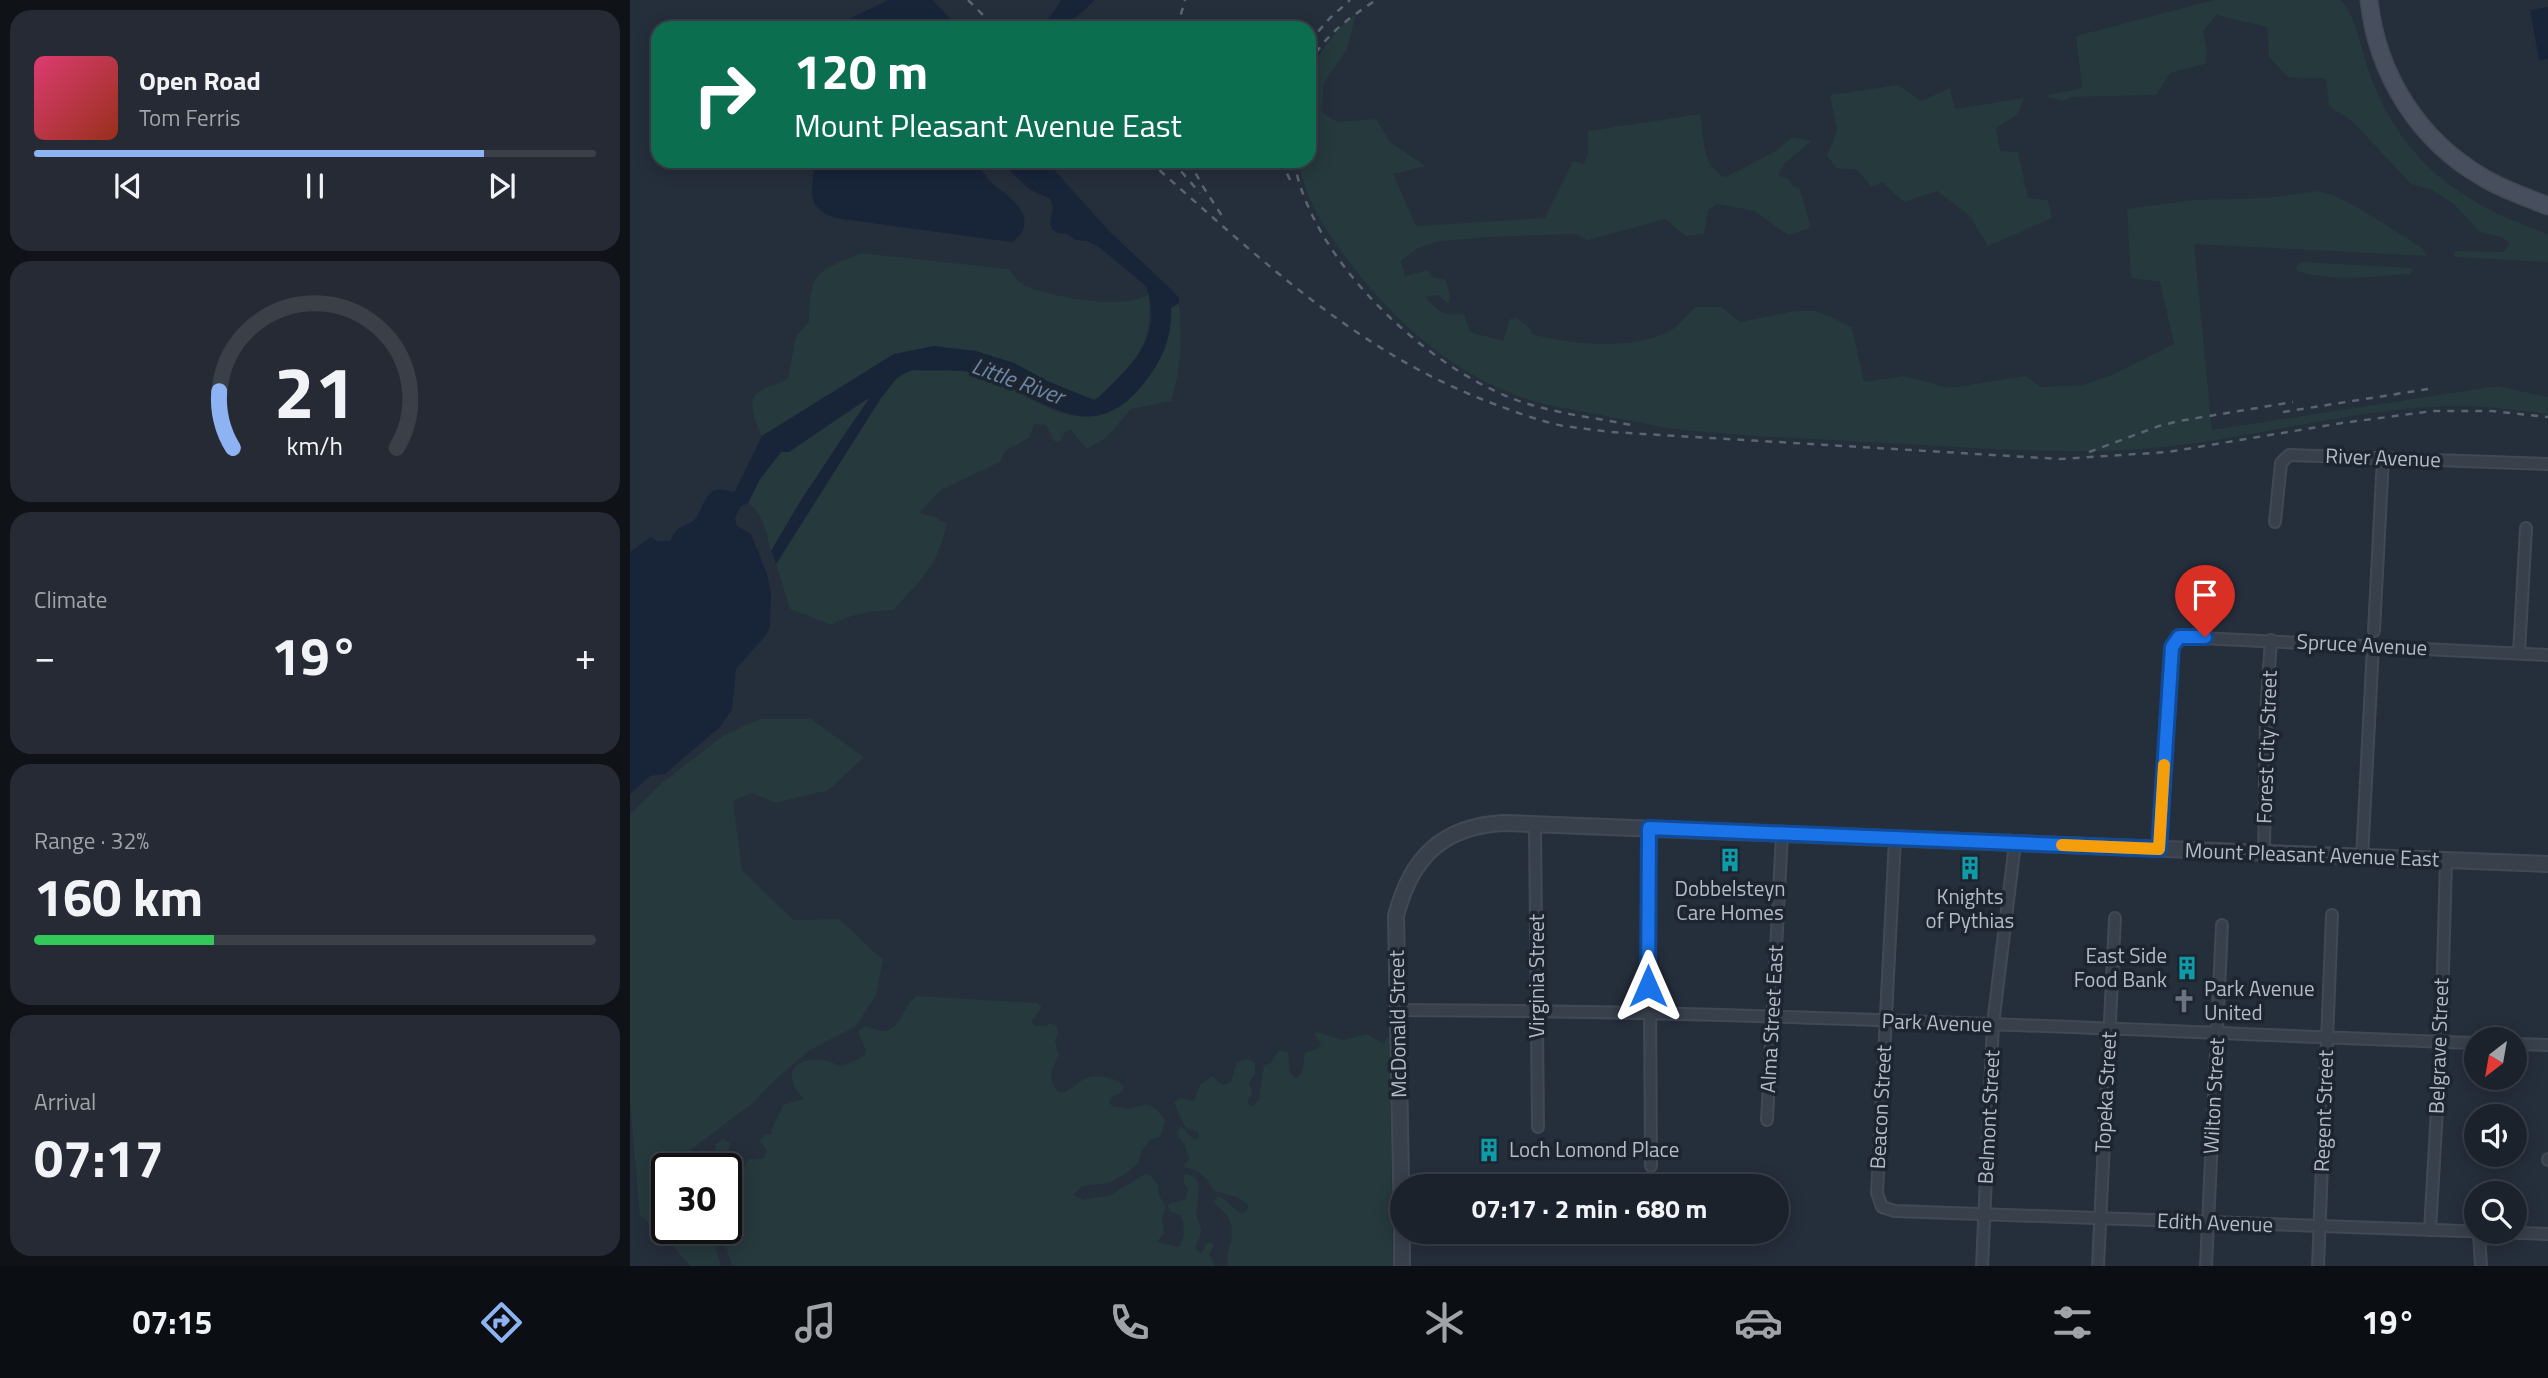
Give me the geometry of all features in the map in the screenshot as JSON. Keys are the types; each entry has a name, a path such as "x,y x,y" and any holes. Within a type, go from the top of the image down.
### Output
{"main road":[{"path":"2369,0 2376,40 2385,67 2398,93 2425,131 2452,156 2482,177 2548,206"}],"street":[{"name":"River Avenue","path":"2275,522 2281,463 2286,456 2292,454 2548,464"},
{"path":"2374,631 2383,457"},
{"path":"2519,653 2526,528"},
{"name":"Spruce Avenue","path":"2159,849 2172,647 2176,639 2183,636 2548,654"},
{"name":"Forest City Street","path":"2264,853 2266,714 2271,640"},
{"path":"2362,858 2373,646"},
{"name":"Mount Pleasant Avenue East","path":"1450,837 1473,827 1504,823 2548,864"},
{"name":"Virginia Street","path":"1535,825 1538,1127"},
{"path":"1649,828 1651,1166"},
{"name":"Alma Street East","path":"1767,1119 1782,834"},
{"name":"McDonald Street","path":"1401,1174 1396,916 1409,878 1417,865 1426,853 1450,837"},
{"name":"Beacon Street","path":"1882,1207 1877,1193 1895,839"},
{"name":"Belmont Street","path":"1982,1266 1993,1024 2015,844"},
{"name":"Belgrave Street","path":"2430,1230 2441,1041 2446,861"},
{"name":"Regent Street","path":"2318,1266 2332,915"},
{"name":"Topeka Street","path":"2098,1266 2115,918"},
{"name":"Wilton Street","path":"2206,1266 2222,925"},
{"name":"Park Avenue","path":"1398,1010 1648,1013 2109,1027 2464,1042"},
{"path":"2527,1044 2548,1045"},
{"name":"Edith Avenue","path":"1882,1207 1895,1211 2464,1231"},
{"name":"Edith Avenue","path":"2527,1233 2548,1234"},
{"name":"McDonald Street","path":"1402,1244 1402,1266"},
{"path":"2480,1244 2481,1266"}],"shaded area":[{"path":"2214,0 2341,0 2356,28 2372,80 2402,136 2441,178 2465,195 2490,210 2548,234 2548,262 2454,257 2455,251 2503,252 2510,243 2501,237 2480,232 2455,205 2432,190 2411,184 2353,122 2329,106 2326,79 2288,77 2269,57 2267,27 2216,15 2203,31 2207,52 2205,64 2170,73 2156,95 2071,97 2063,101 2044,96 2082,88 2076,36"},
{"path":"1356,14 1347,49 1324,83 1322,112 1337,122 1376,119 1390,142 1426,166 1393,174 1416,226 1545,218 1573,161 1584,164 1588,153 1588,131 1700,114 1708,160 1718,173 1726,177 1774,152 1793,137 1812,141 1784,164 1778,175 1789,179 1793,186 1800,189 1811,228 1788,235 1754,211 1717,204 1708,211 1704,234 1686,236 1665,219 1588,240 1576,234 1486,237 1435,242 1417,249 1401,261 1405,276 1428,270 1432,277 1446,280 1450,295 1449,304 1438,295 1425,297 1442,312 1464,314 1470,332 1503,341 1510,319 1517,318 1529,327 1532,334 1548,338 1584,343 1623,343 1641,341 1673,329 1696,307 1721,307 1740,322 1795,311 1817,311 1852,327 1864,382 1903,376 1949,388 2026,376 2041,387 2083,385 2111,375 2174,344 2160,282 2131,278 2127,209 2193,200 2266,198 2317,191 2333,195 2357,207 2421,247 2428,256 2194,244 2212,430 2498,386 2548,397 2548,414 2464,406 2411,409 2370,413 2166,447 2064,451 1784,438 1684,430 1534,401 1510,393 1464,369 1442,355 1402,322 1351,264 1311,202 1300,168 1316,168 1316,63 1341,26"},
{"path":"1898,85 1921,101 1950,88 1955,109 2024,98 2017,115 1996,128 2000,151 2018,152 2028,198 2048,200 2052,218 1988,246 1970,216 1937,191 1904,202 1882,182 1872,187 1857,170 1836,168 1827,156 1837,131 1830,95"},
{"path":"861,253 1008,269 1024,285 1069,298 1106,302 1138,299 1149,294 1148,329 1132,363 1094,400 1047,381 1014,363 934,346 894,354 762,436 753,412 753,399 762,390 788,378 796,336 809,322 814,283 825,270"},
{"path":"2303,262 2411,268 2413,271 2409,274 2367,277 2324,277 2296,271 2297,265"},
{"path":"1179,303 1180,353 1171,401 1131,409 1106,438 1087,449 1071,430 1065,432 1060,441 1054,441 1046,425 1034,424 1029,438 1005,451 1000,462 941,490 919,513 935,517 947,524 938,552 927,572 893,610 861,614 831,625 790,609 776,564 881,398 896,379 913,370 975,373 1051,409 1076,416 1096,416 1114,409 1130,398 1144,383 1165,346 1171,308"},
{"path":"872,396 842,437 771,551 761,518 748,503 760,479 781,452 789,451"},
{"path":"760,719 811,719 864,757 829,790 775,803 752,793 733,801 742,870 793,920 839,919 883,960 876,996 855,1027 810,1050 754,1102 692,1149 691,1153 651,1153 651,1225 640,1215 630,1102 630,814 662,783 724,735"},
{"path":"917,996 1037,1003 1042,1007 1032,1021 1034,1026 1050,1023 1057,1026 1055,1041 1059,1055 1051,1075 1056,1089 1061,1093 1086,1078 1107,1077 1124,1087 1121,1093 1112,1097 1109,1103 1112,1106 1129,1109 1146,1104 1156,1109 1165,1120 1161,1137 1150,1140 1141,1152 1139,1162 1127,1173 1109,1183 1082,1186 1073,1195 1083,1200 1111,1195 1145,1174 1150,1175 1158,1184 1159,1195 1166,1207 1162,1218 1164,1233 1157,1242 1178,1247 1183,1237 1182,1219 1169,1211 1168,1204 1186,1199 1188,1189 1183,1182 1185,1174 1192,1176 1199,1185 1197,1217 1201,1233 1196,1249 1201,1253 1207,1243 1212,1243 1214,1246 1209,1254 1215,1266 733,1266 726,1244 742,1244 742,1169 749,1159 763,1159 767,1151 759,1140 765,1135 772,1135 771,1130 783,1105 804,1099 795,1088 793,1070 798,1064 817,1060 841,1067 864,1056 866,1050 859,1030 866,1026 880,1031 888,1030 898,1022"},
{"path":"1316,1032 1343,1040 1367,1034 1384,1044 1389,1036 1390,1244 1393,1244 1393,1266 1227,1266 1232,1233 1230,1221 1213,1202 1217,1197 1221,1197 1241,1214 1249,1206 1237,1197 1214,1191 1208,1180 1197,1171 1185,1167 1185,1163 1190,1159 1177,1132 1180,1127 1183,1128 1194,1140 1199,1137 1199,1133 1185,1127 1174,1103 1181,1098 1194,1101 1200,1085 1212,1076 1223,1085 1231,1082 1236,1064 1245,1059 1255,1064 1255,1073 1249,1083 1252,1094 1248,1100 1248,1104 1253,1106 1259,1099 1264,1065 1271,1063 1279,1050 1288,1052 1290,1074 1296,1078 1302,1073 1305,1053 1318,1049 1321,1043 1314,1035"},
{"path":"723,1139 730,1143 729,1153 714,1153 716,1144"},
{"path":"671,1244 715,1244 721,1266 690,1266"}],"water":[{"path":"888,0 933,0 952,21 845,21"},
{"path":"1061,0 1095,0 1069,21 1045,21"},
{"path":"2548,7 2548,59 2539,60 2530,10"},
{"path":"814,168 981,168 989,180 1019,207 1023,214 1023,230 1011,242 835,218 818,208 812,196"},
{"name":"Little River","path":"1007,168 1052,168 1110,232 1179,298 1179,303 1171,308 1168,338 1157,365 1125,403 1105,414 1086,416 1066,413 976,373 913,370 903,374 881,398 776,564 771,551 801,500 870,397 789,452 781,452 735,518 737,526 751,534 767,574 771,592 770,627 736,669 732,709 720,727 665,774 650,776 630,794 630,552 651,537 657,541 670,541 678,529 695,519 711,492 735,491 762,436 894,354 934,346 976,351 1014,363 1047,381 1094,400 1123,373 1142,349 1151,321 1151,305 1146,286 1099,247 1052,229 1050,222 1053,207 1050,199 1029,189"}],"railway":[{"path":"968,0 989,21"},
{"path":"1179,21 1185,0"},
{"path":"1316,34 1350,0"},
{"path":"1316,54 1329,36 1376,0"},
{"path":"1157,168 1270,267 1355,331 1447,384 1513,411 1563,426 1611,432 2060,459 2168,452 2433,411 2492,411 2548,417"},
{"path":"1178,168 1200,193"},
{"path":"1193,168 1224,219"},
{"path":"1284,168 1293,186"},
{"path":"1296,168 1305,198 1323,234 1347,270 1376,303 1442,360 1477,382 1525,403 1631,425"},
{"path":"2283,412 2428,389"},
{"path":"2089,452 2179,421 2293,402"}],"slow traffic":[{"path":"2062,845 2159,849 2164,765"}],"place":[{"name":"Dobbelsteyn Care Homes","path":"1730,860"},
{"name":"Knights of Pythias","path":"1970,868"},
{"name":"East Side Food Bank","path":"2187,968"},
{"name":"Park Avenue United","path":"2184,1001"},
{"name":"Loch Lomond Place","path":"1489,1150"}],"route":[{"path":"1648,986 1649,828 2159,849 2172,647 2179,637 2205,637"}]}
